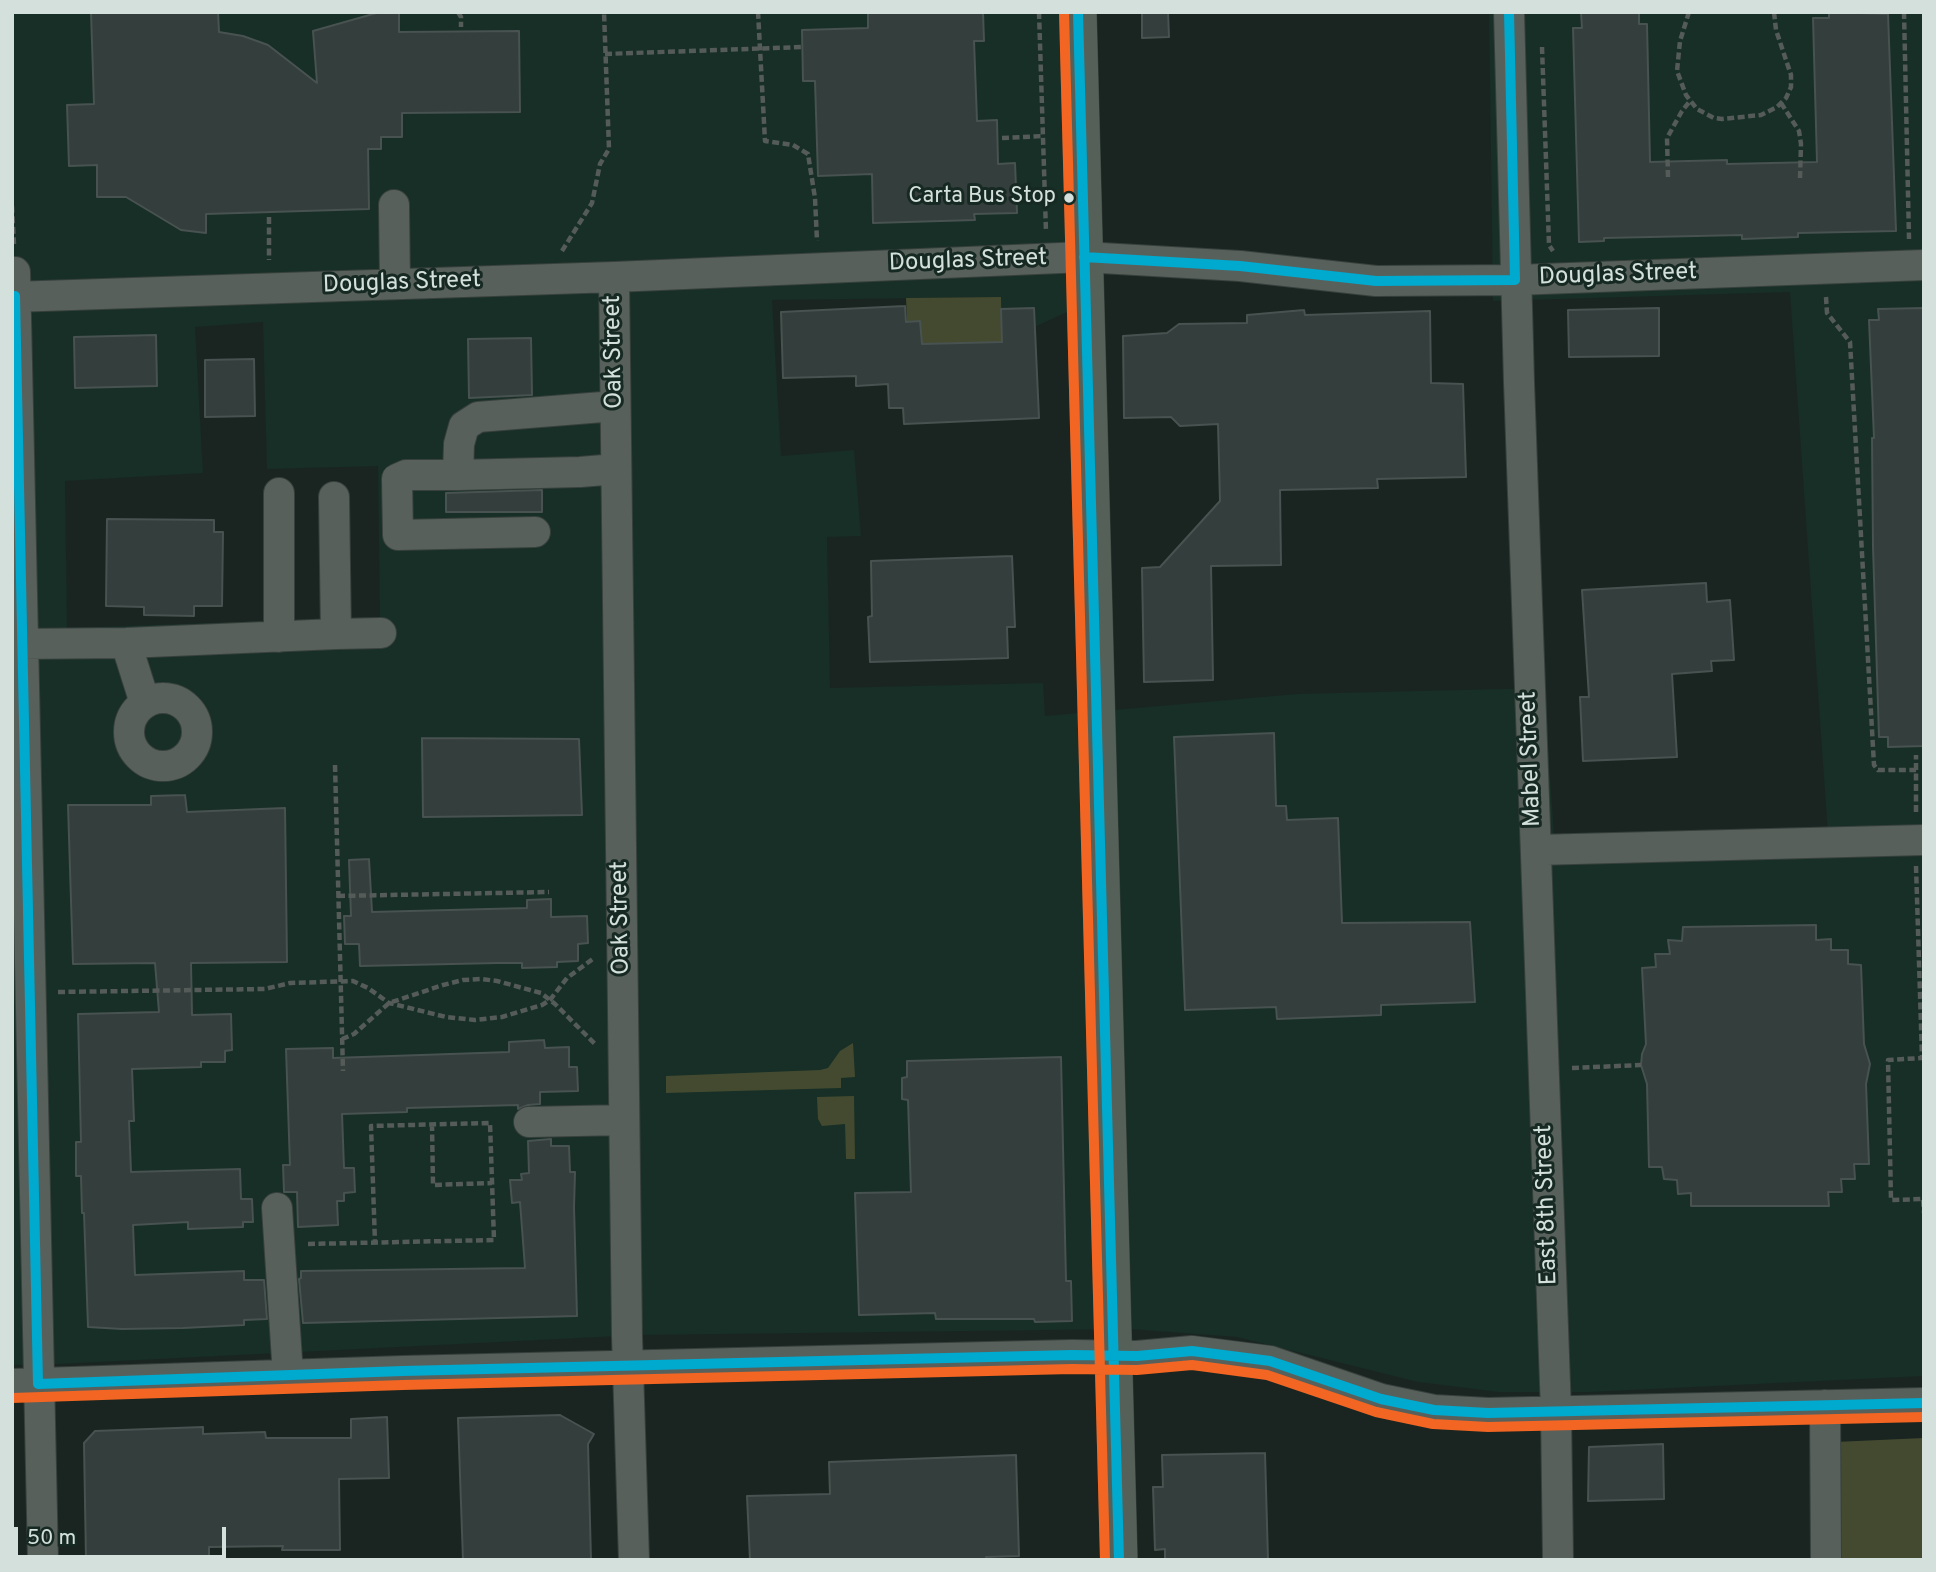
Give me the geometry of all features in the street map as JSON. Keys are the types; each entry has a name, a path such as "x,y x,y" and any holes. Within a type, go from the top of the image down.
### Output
{"main road":[{"path":"1078,12 1119,1560"}],"street":[{"path":"1509,12 1515,279"},
{"path":"394,205 395,284"},
{"name":"Douglas Street","path":"14,288 395,284 1084,257 1240,265 1376,281 1515,279 1920,252"},
{"name":"Oak Street","path":"614,277 624,1120 634,1560"},
{"name":"Mabel Street","path":"1515,279 1536,850 1920,840"},
{"path":"14,288 17,644 30,992 25,1384 43,1560"},
{"path":"458,475 459,444 464,426 478,417 615,406"},
{"path":"535,532 398,535 397,479 406,475 616,469"},
{"path":"279,493 279,637"},
{"path":"334,497 336,634"},
{"path":"17,644 126,643 381,633"},
{"path":"126,643 145,703"},
{"name":"East 8th Street","path":"1536,850 1556,1411 1558,1560"},
{"path":"529,1122 624,1120"},
{"path":"277,1208 288,1375"},
{"path":"25,1384 628,1366 1113,1354 1137,1356 1192,1351 1270,1361 1381,1399 1434,1410 1488,1413 1924,1403"},
{"path":"1825,1405 1826,1560"}],"path":[{"path":"458,12 461,27"},
{"path":"560,255 592,203 600,164 609,149 604,12"},
{"path":"758,12 765,141 793,145 808,154 815,198 819,268"},
{"path":"1039,12 1046,232"},
{"path":"1689,12 1680,41 1677,71 1690,101 1697,109 1722,119 1761,115 1786,98 1791,87 1791,75 1776,30 1774,12"},
{"path":"1903,12 1909,238 1920,252"},
{"path":"1541,40 1549,245 1554,253"},
{"path":"605,54 801,47"},
{"path":"1668,177 1667,138 1690,101"},
{"path":"1781,103 1799,131 1800,179"},
{"path":"1002,138 1043,136"},
{"path":"12,206 14,288"},
{"path":"269,217 269,261"},
{"path":"1825,292 1827,313 1850,342 1874,765 1878,770 1916,770"},
{"path":"1916,755 1917,805"},
{"path":"335,765 343,1071"},
{"path":"1920,840 1922,1058 1888,1060 1891,1200 1923,1199 1924,1213"},
{"path":"338,896 549,892"},
{"path":"30,992 265,989 290,983 353,981 389,1003 446,1017 475,1020 531,1010 550,1000 567,978 593,958 622,957"},
{"path":"342,1040 354,1034 389,1003 463,979 497,981 541,993 595,1044 623,1045"},
{"path":"1543,1069 1641,1065"},
{"path":"279,1245 375,1243 494,1240 490,1123 371,1126 375,1243"},
{"path":"432,1124 433,1185 492,1183"}],"shaded area":[{"path":"12,12 1097,12 1104,295 1002,342 1001,297 772,300 781,456 854,450 861,536 827,537 830,688 1043,683 1045,716 1297,694 1544,688 1554,834 1828,834 1790,292 1493,301 1489,12 1924,12 1924,1376 1589,1392 1499,1392 1418,1382 1237,1337 1129,1329 639,1335 12,1365","holes":["263,322 267,469 378,466 380,617 67,628 65,481 203,473 195,327"]},
{"path":"1001,297 1002,342 922,344 920,321 907,321 906,298"},
{"path":"853,1043 855,1077 841,1078 841,1088 666,1093 666,1076 828,1068 840,1051"},
{"path":"854,1096 855,1159 846,1159 845,1124 822,1126 818,1119 817,1097"},
{"path":"1924,1438 1924,1560 1840,1560 1835,1442"}],"building":[{"path":"91,12 218,12 219,32 243,36 268,45 317,83 313,31 380,12 399,12 399,32 519,31 520,112 402,113 402,137 381,137 381,149 368,149 369,209 206,214 206,233 181,230 126,197 97,197 97,165 69,166 67,105 94,104"},
{"path":"868,12 983,12 984,41 974,41 977,121 997,120 998,164 1015,163 1017,213 974,214 975,220 873,223 872,174 818,176 815,81 803,81 802,30 868,28"},
{"path":"1142,12 1168,12 1169,37 1142,38"},
{"path":"1581,12 1639,12 1639,24 1647,24 1650,162 1727,160 1727,164 1817,162 1813,18 1829,18 1829,12 1888,14 1896,231 1798,233 1798,237 1742,239 1742,235 1604,238 1604,241 1579,242 1573,28 1582,28"},
{"path":"905,306 906,322 920,321 922,344 1002,342 1001,309 1034,308 1039,418 904,424 903,408 889,408 888,384 856,386 856,376 783,378 781,312"},
{"path":"1659,308 1659,356 1569,357 1568,310"},
{"path":"1924,308 1924,746 1888,747 1888,737 1879,737 1873,547 1874,438 1869,320 1879,320 1878,309"},
{"path":"1304,310 1305,315 1430,311 1431,383 1463,384 1466,477 1377,479 1378,488 1280,490 1281,565 1211,566 1213,680 1144,682 1142,568 1160,567 1220,501 1218,424 1180,426 1171,417 1124,418 1123,336 1167,333 1179,324 1247,323 1247,315"},
{"path":"156,335 157,386 75,388 74,337"},
{"path":"531,338 532,395 469,398 468,339"},
{"path":"254,359 255,416 205,417 205,360"},
{"path":"542,490 542,512 446,512 446,493"},
{"path":"107,519 214,520 214,532 223,532 222,606 194,606 194,616 144,615 144,607 106,606"},
{"path":"1012,556 1015,627 1007,627 1008,658 870,662 868,617 872,616 871,561"},
{"path":"1706,583 1707,602 1730,600 1734,660 1711,661 1712,671 1672,674 1677,757 1583,761 1580,697 1589,697 1582,590"},
{"path":"1274,733 1276,806 1286,806 1287,820 1338,818 1342,923 1470,922 1475,1002 1381,1005 1381,1015 1277,1019 1276,1007 1185,1010 1174,737"},
{"path":"422,738 579,739 582,815 423,817"},
{"path":"185,795 187,812 285,808 287,962 191,963 192,1015 231,1014 232,1050 225,1051 225,1062 201,1062 201,1067 132,1069 134,1121 129,1121 131,1172 240,1169 241,1199 252,1199 253,1222 243,1222 243,1227 188,1229 188,1222 133,1225 135,1275 244,1271 244,1280 264,1280 267,1319 244,1320 244,1325 183,1328 88,1327 84,1213 81,1176 76,1176 76,1142 81,1142 78,1014 159,1012 155,963 73,964 68,805 151,805 151,796"},
{"path":"369,859 372,912 527,908 527,900 551,899 551,917 587,916 588,943 578,944 578,961 557,962 557,967 522,968 522,963 360,966 359,944 345,944 344,916 351,916 349,860"},
{"path":"1816,925 1816,940 1831,939 1831,950 1848,950 1848,964 1861,965 1864,1044 1870,1064 1866,1084 1869,1164 1854,1164 1855,1179 1841,1179 1842,1192 1828,1192 1829,1206 1691,1206 1691,1193 1678,1194 1677,1180 1664,1179 1662,1167 1649,1167 1647,1084 1641,1065 1646,1044 1642,968 1656,967 1655,954 1670,954 1668,940 1682,941 1683,927"},
{"path":"544,1040 545,1048 569,1047 569,1067 577,1067 578,1091 540,1092 540,1104 518,1109 518,1105 407,1108 407,1112 342,1114 344,1168 354,1168 355,1192 344,1193 344,1201 337,1201 338,1225 298,1227 297,1192 284,1192 283,1165 290,1165 286,1049 333,1048 333,1058 509,1052 509,1042"},
{"path":"1061,1057 1066,1281 1071,1281 1072,1321 936,1319 935,1313 859,1315 855,1193 911,1192 908,1100 902,1099 902,1078 907,1077 907,1061"},
{"path":"551,1139 551,1146 569,1146 570,1172 575,1172 577,1316 303,1323 299,1279 301,1271 525,1268 520,1202 512,1203 510,1180 522,1180 521,1174 529,1173 528,1141"},
{"path":"560,1415 594,1434 588,1444 591,1560 463,1560 458,1418"},
{"path":"387,1417 389,1478 339,1479 340,1550 282,1550 283,1546 209,1547 209,1560 86,1560 84,1443 95,1431 203,1427 203,1434 265,1432 266,1438 351,1438 351,1419"},
{"path":"1663,1444 1664,1499 1588,1501 1589,1447"},
{"path":"1265,1453 1268,1560 1165,1560 1165,1549 1155,1550 1153,1487 1163,1487 1162,1455"},
{"path":"1016,1455 1019,1556 986,1557 986,1560 750,1560 747,1496 830,1494 829,1462"}],"transit line":[{"path":"1064,12 1105,1560"},
{"path":"1078,12 1119,1560"},
{"path":"1084,257 1240,266 1376,281 1515,280 1509,12"},
{"path":"12,297 15,296 38,1384 403,1371 1072,1355 1137,1356 1192,1351 1270,1361 1381,1399 1434,1410 1488,1413 1924,1403"},
{"path":"12,1398 403,1385 1072,1369 1137,1370 1192,1365 1267,1375 1376,1412 1433,1424 1488,1427 1924,1417"}],"place":[{"name":"Carta Bus Stop","path":"1069,198"}]}
